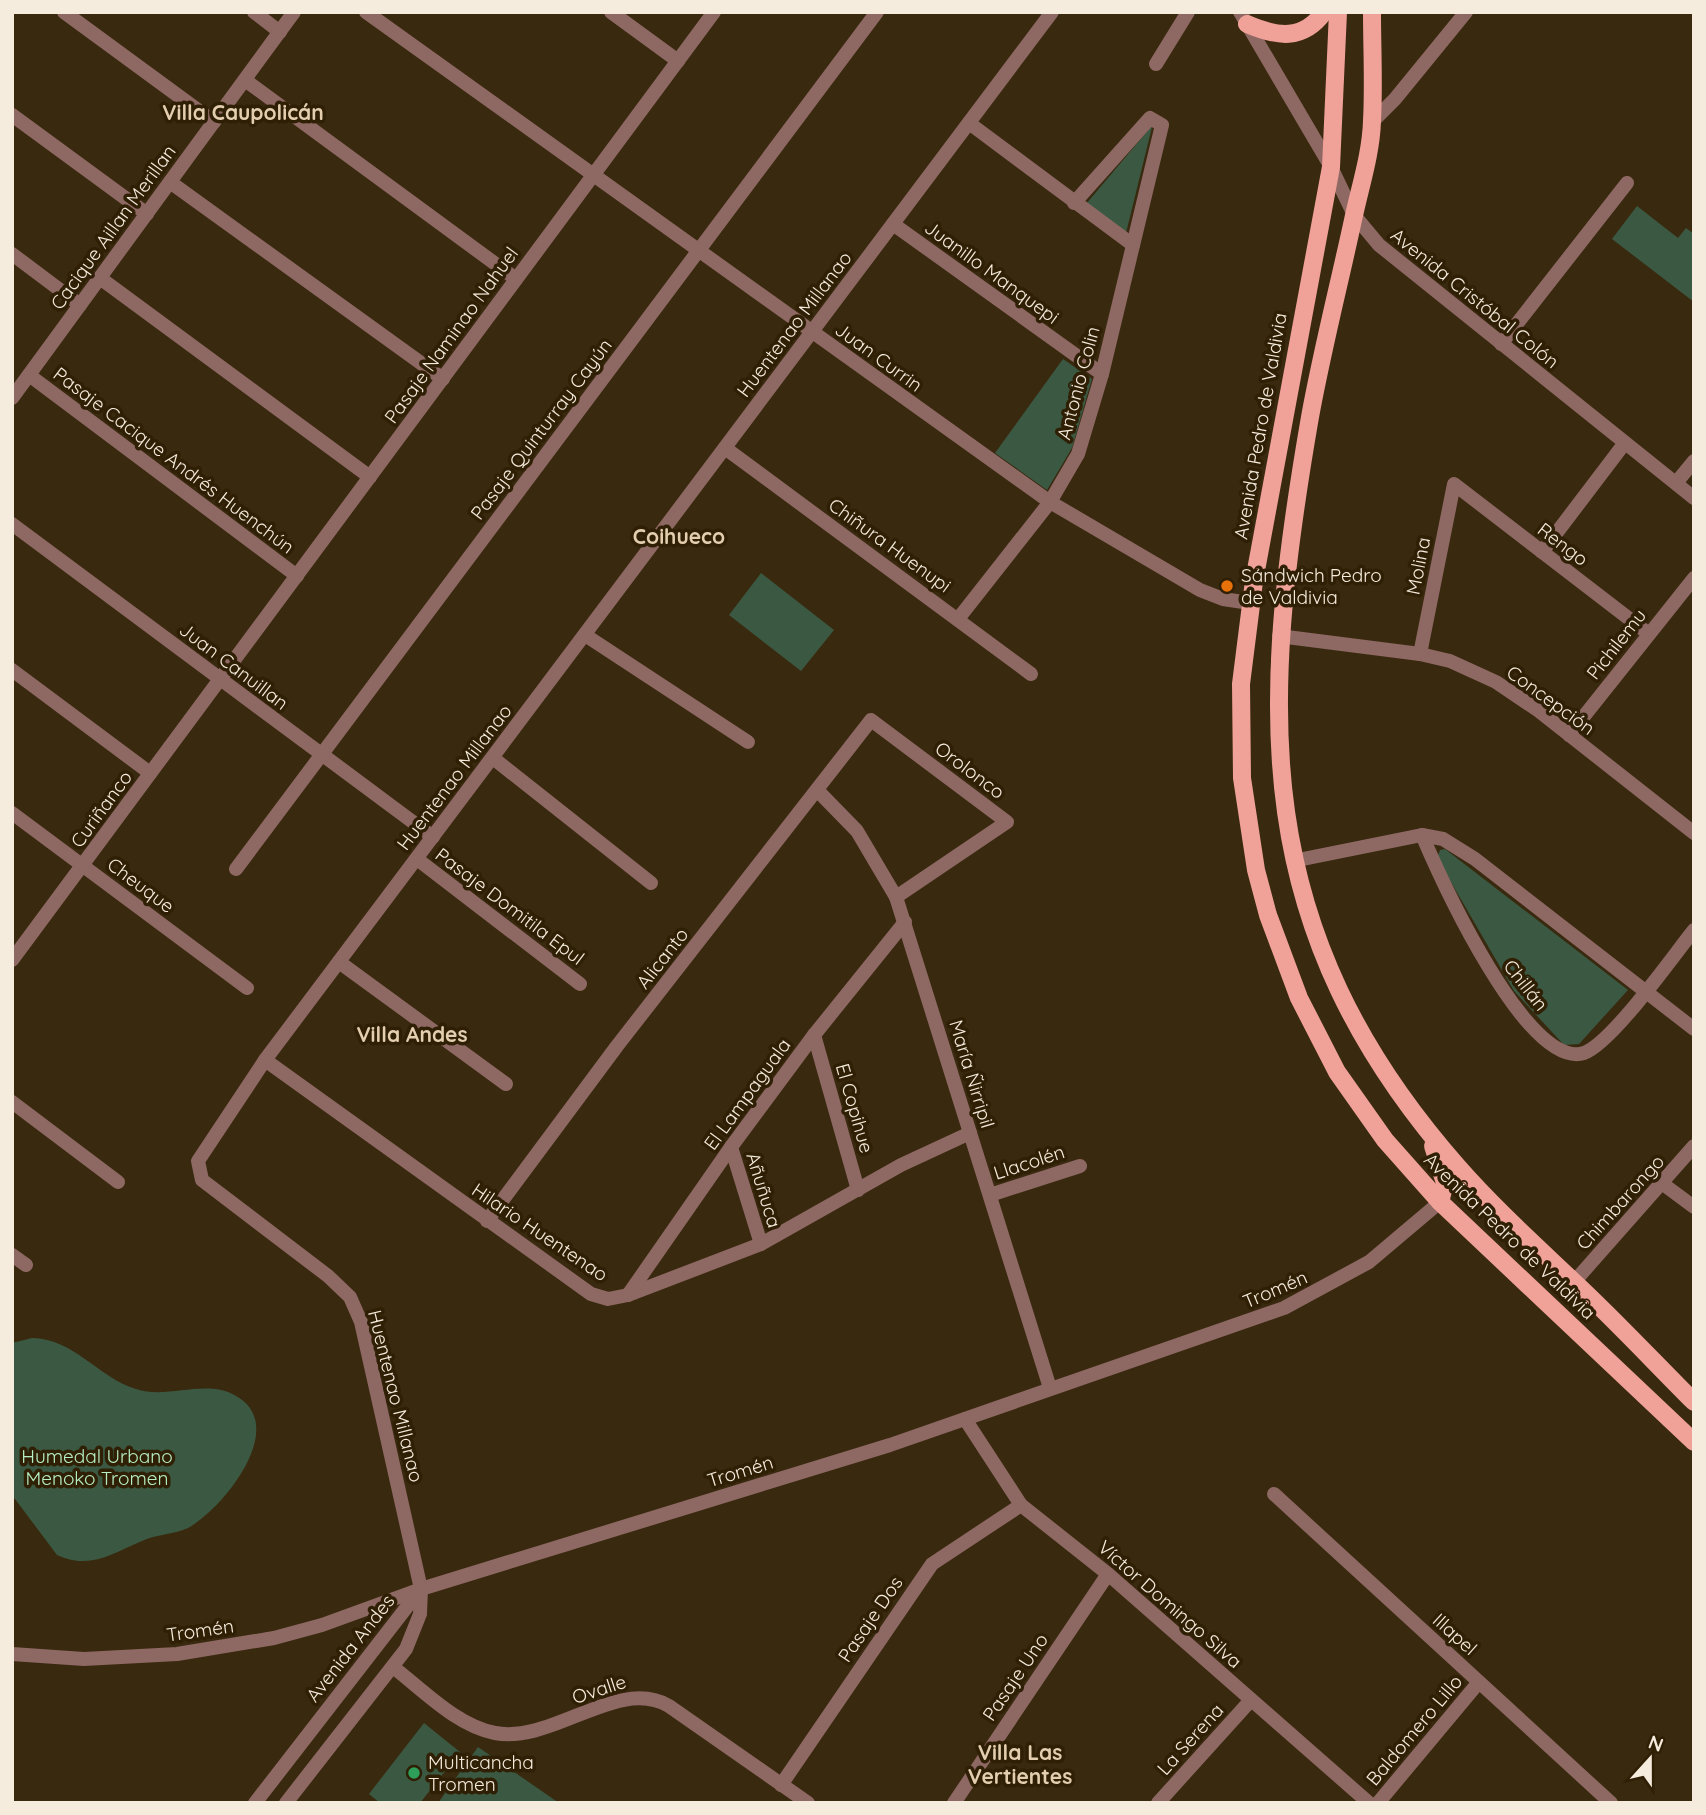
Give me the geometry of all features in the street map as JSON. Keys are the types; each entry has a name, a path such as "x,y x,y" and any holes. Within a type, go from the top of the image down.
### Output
{"main road":[{"path":"1244,18 1288,35 1308,28 1324,12"},
{"name":"Avenida Pedro de Valdivia","path":"1338,12 1331,167 1250,603 1241,684 1242,778 1250,836 1268,915 1299,998 1337,1072 1385,1140 1440,1202 1694,1442"},
{"name":"Avenida Pedro de Valdivia","path":"1372,12 1372,122 1309,420 1294,508 1279,636 1278,741 1285,819 1293,861 1315,936 1343,1000 1389,1077 1421,1121 1492,1205 1574,1282 1694,1402"},
{"path":"1421,1121 1440,1162 1445,1182 1440,1202"}],"street":[{"path":"64,12 214,122"},
{"path":"254,12 280,32"},
{"name":"Cacique Aillan Merillan","path":"13,395 294,12"},
{"name":"Juan Currin","path":"366,12 1050,502 1200,590 1223,599 1250,603"},
{"path":"611,12 678,61"},
{"name":"Pasaje Naminao Nahuel","path":"220,680 714,12"},
{"name":"Pasaje Quinturray Cayún","path":"236,869 877,12"},
{"name":"Huentenao Millanao","path":"421,1589 361,1322 350,1297 328,1276 207,1185 198,1174 201,1155 265,1060 1052,12"},
{"path":"1156,64 1188,12"},
{"path":"1372,122 1395,99 1466,12"},
{"name":"Avenida Cristóbal Colón","path":"1244,18 1331,167 1354,215 1379,245 1694,498"},
{"path":"244,80 516,279"},
{"path":"12,115 147,214"},
{"name":"Antonio Colin","path":"958,619 1050,502 1078,454 1102,374 1162,125 1150,118 1074,203"},
{"path":"969,123 1133,245"},
{"path":"170,182 443,379"},
{"path":"1501,344 1627,183"},
{"name":"Juanillo Manquepi","path":"893,224 1102,374"},
{"path":"12,254 80,305"},
{"path":"100,278 370,477"},
{"name":"Pasaje Cacique Andrés Huenchún","path":"29,375 297,576"},
{"path":"1542,552 1624,444"},
{"name":"Chiñura Huenupi","path":"725,448 1031,674"},
{"path":"1676,484 1694,461"},
{"name":"Rengo","path":"1454,484 1649,634"},
{"name":"Molina","path":"1420,654 1454,484"},
{"name":"Juan Canuillan","path":"12,524 433,837"},
{"name":"Pichilemu","path":"1569,735 1694,578"},
{"path":"585,635 748,742"},
{"name":"Concepción","path":"1279,636 1420,654 1450,661 1496,682 1569,735 1694,834"},
{"path":"12,670 150,773"},
{"name":"Curiñanco","path":"12,960 220,680"},
{"name":"Alicanto","path":"487,1222 617,1046 871,720"},
{"name":"Orolonco","path":"871,720 1007,822 896,897"},
{"path":"493,758 651,883"},
{"name":"María Ñirripil","path":"818,791 857,831 896,897 1050,1388"},
{"name":"Cheuque","path":"12,813 247,988"},
{"path":"1293,861 1422,835 1443,839 1475,859 1694,1028"},
{"name":"Chillán","path":"1422,835 1458,915 1497,983 1525,1018 1555,1046 1569,1054 1585,1052 1608,1033 1647,990"},
{"name":"Pasaje Domitila Epul","path":"416,859 580,984"},
{"name":"El Lampaguala","path":"628,1295 731,1147 814,1035 905,922"},
{"path":"1647,990 1694,930"},
{"path":"339,962 506,1084"},
{"name":"El Copihue","path":"814,1035 858,1190"},
{"name":"Hilario Huentenao","path":"265,1060 487,1222 591,1294 608,1299 628,1295 761,1244 901,1165 970,1133"},
{"path":"12,1102 118,1182"},
{"name":"Chimbarongo","path":"1574,1282 1694,1146"},
{"name":"Añuñuca","path":"731,1147 761,1244"},
{"name":"Llacolén","path":"990,1195 1080,1166"},
{"path":"1663,1184 1694,1207"},
{"name":"Tromén","path":"12,1654 74,1659 129,1658 226,1647 322,1625 421,1589 890,1445 1254,1319 1314,1294 1377,1256 1440,1202"},
{"path":"12,1255 26,1265"},
{"name":"Víctor Domingo Silva","path":"965,1419 1021,1505 1108,1574 1369,1803"},
{"name":"Illapel","path":"1274,1494 1611,1803"},
{"name":"Pasaje Dos","path":"781,1784 932,1564 1021,1505"},
{"name":"Pasaje Uno","path":"954,1803 1108,1574"},
{"name":"Avenida Andes","path":"291,1801 393,1667 412,1636 421,1606 421,1589"},
{"name":"Avenida Andes","path":"255,1803 421,1589"},
{"name":"Ovalle","path":"393,1667 464,1721 496,1733 528,1734 632,1697 651,1698 669,1706 808,1803"},
{"name":"Baldomero Lillo","path":"1378,1803 1479,1682"},
{"name":"La Serena","path":"1158,1803 1251,1700"}],"green space":[{"path":"1152,127 1126,233 1086,204"},
{"path":"1637,206 1678,238 1686,228 1694,234 1694,302 1612,239"},
{"path":"1063,359 1092,379 1072,448 1047,490 995,453"},
{"path":"761,573 834,630 801,671 729,615"},
{"path":"1445,849 1628,990 1579,1044 1564,1045 1514,991 1437,858 1440,850"},
{"name":"Humedal Urbano Menoko Tromen","path":"32,1338 47,1340 74,1351 109,1376 136,1389 160,1392 212,1389 236,1396 251,1410 256,1427 254,1446 233,1486 218,1504 188,1528 147,1539 90,1561 57,1555 12,1495 12,1343"},
{"name":"Multicancha Tromen","path":"424,1723 460,1752 420,1803 380,1803 369,1794"},
{"path":"478,1747 559,1803 438,1803"}],"place":[{"name":"Sándwich Pedro de Valdivia","path":"1227,586"},
{"name":"Multicancha Tromen","path":"414,1773"}],"district":[{"name":"Villa Caupolicán","path":"243,113"},
{"name":"Coihueco","path":"679,537"},
{"name":"Villa Andes","path":"412,1035"},
{"name":"Villa Las Vertientes","path":"1020,1765"}]}
